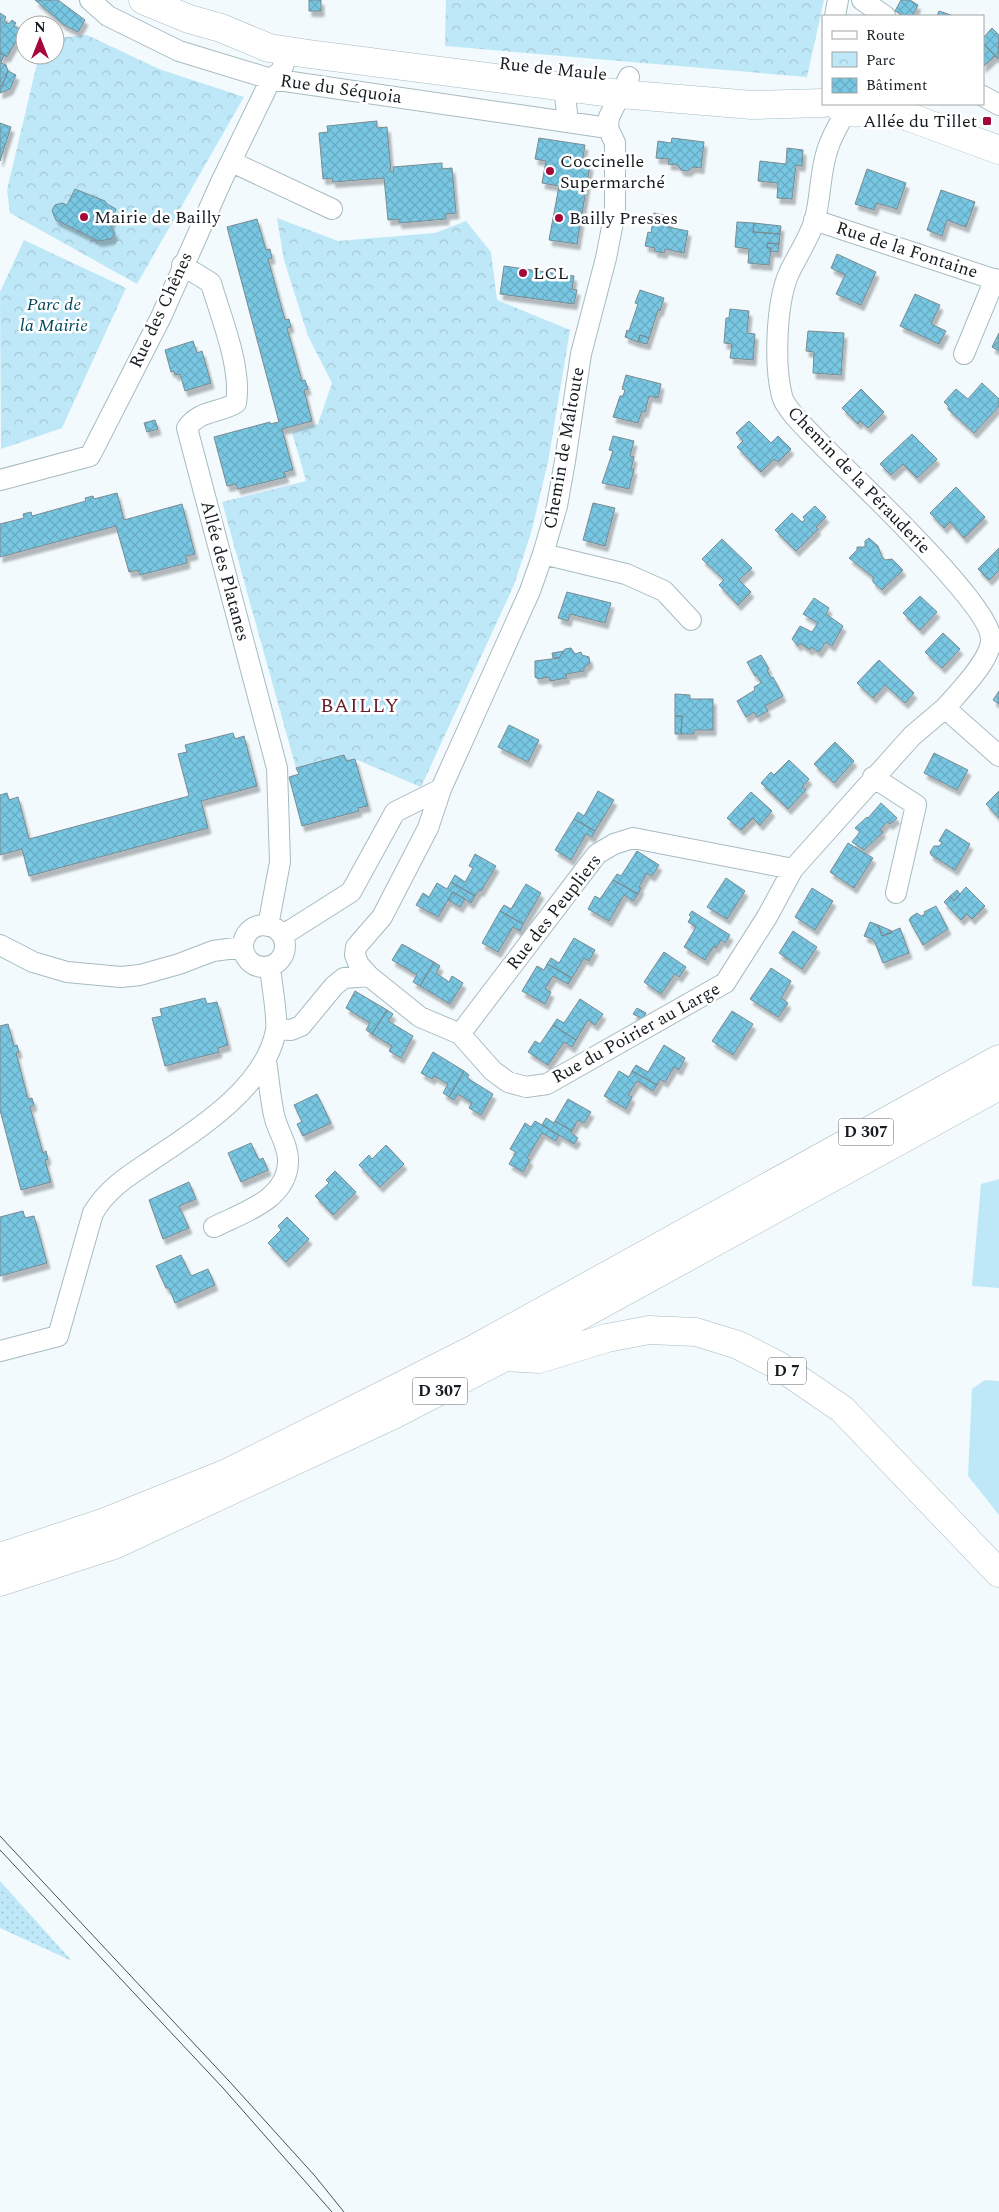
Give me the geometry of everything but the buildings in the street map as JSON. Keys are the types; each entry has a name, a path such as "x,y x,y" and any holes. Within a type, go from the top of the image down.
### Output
{"main road":[{"name":"Rue de Maule","path":"143,0 189,19 281,44 564,87 624,85 787,88 822,85"},
{"name":"Rue de Maule","path":"281,44 329,38 752,105 835,106 864,112 876,105"},
{"path":"876,105 999,150"},
{"path":"923,105 999,137"},
{"name":"D 307","path":"0,1557 105,1522 227,1473 474,1349 999,1059"},
{"name":"D 307","path":"0,1582 114,1545 393,1415 505,1357 999,1086"},
{"name":"D 7","path":"505,1357 539,1360 607,1338 649,1330 696,1332 738,1346 779,1366 842,1409 920,1493 935,1506 999,1573"},
{"path":"935,1506 942,1501 999,1560"}],"street":[{"name":"Rue du Séquoia","path":"90,0 108,16 179,51 271,79 608,128"},
{"path":"835,15 838,0"},
{"path":"862,0 884,15"},
{"path":"271,79 264,69 281,44"},
{"name":"Rue des Chênes","path":"0,480 90,456 161,317 182,266 271,79"},
{"path":"608,128 609,117 624,85"},
{"path":"564,87 568,122"},
{"path":"984,97 999,105"},
{"name":"Chemin de la Pérauderie","path":"835,106 814,220 788,276 783,293 778,337 778,374 782,399 805,428 941,565 980,611 988,626 991,640 988,652 945,708"},
{"name":"Chemin de Maltoute","path":"369,976 359,965 355,955 356,947 382,916 428,828 441,790 530,590 557,506 581,354 606,258 615,212 615,143 608,128"},
{"path":"232,162 332,209"},
{"name":"Rue de la Fontaine","path":"814,220 997,280"},
{"name":"Allée des Platanes","path":"182,266 211,282 237,373 238,390 236,403 229,408 202,414 192,421 188,428 277,768 280,862 275,930"},
{"path":"964,354 997,280"},
{"path":"543,554 626,574 664,591 691,620"},
{"path":"945,708 999,756"},
{"name":"Rue du Poirier au Large","path":"369,976 420,1017 460,1034 493,1071 508,1082 526,1087 547,1084 725,983 767,917 793,869 873,777 912,736 945,708"},
{"path":"873,777 916,805 896,893"},
{"path":"275,930 285,946 281,958 270,966 251,962 247,958 243,947 247,934 252,929 258,926 275,930 291,930 351,892 395,812 441,790"},
{"name":"Rue des Peupliers","path":"460,1034 597,854 614,844 633,838 793,869"},
{"path":"0,945 33,962 67,972 121,976 140,975 179,964 213,951 243,947"},
{"path":"0,1351 58,1336 93,1213 102,1198 119,1182 181,1141 215,1115 245,1087 266,1061 276,1029 270,966"},
{"path":"276,1029 291,1030 301,1026 334,986 344,978 369,976"},
{"path":"214,1227 267,1201 284,1181 288,1162 283,1139 274,1116 266,1061"}],"green space":[{"path":"446,0 824,0 807,77 445,46"},
{"path":"87,35 159,69 244,97 137,284 10,213 7,190 37,65 65,65 65,37"},
{"path":"277,218 338,241 435,233 466,221 491,252 497,300 570,330 548,462 531,533 514,585 421,787 355,759 296,768 222,502 306,481 292,432 318,424 332,383 308,336 284,260"},
{"name":"Parc de la Mairie","path":"24,240 126,288 62,428 1,449 0,292"},
{"path":"999,1179 999,1288 972,1286 981,1184"},
{"path":"985,1380 999,1381 999,1515 968,1476 972,1389"},
{"path":"0,1881 72,1961 0,1928"}],"tram line":[{"path":"0,1836 229,2081 315,2176 344,2212"},
{"path":"0,1850 223,2088 332,2212"}],"place":[{"name":"Allée du Tillet","path":"987,121"},
{"name":"Coccinelle Supermarché","path":"550,171"},
{"name":"Mairie de Bailly","path":"84,217"},
{"name":"Bailly Presses","path":"559,218"},
{"name":"LCL","path":"523,273"}],"district":[{"name":"BAILLY","path":"360,706"}]}
